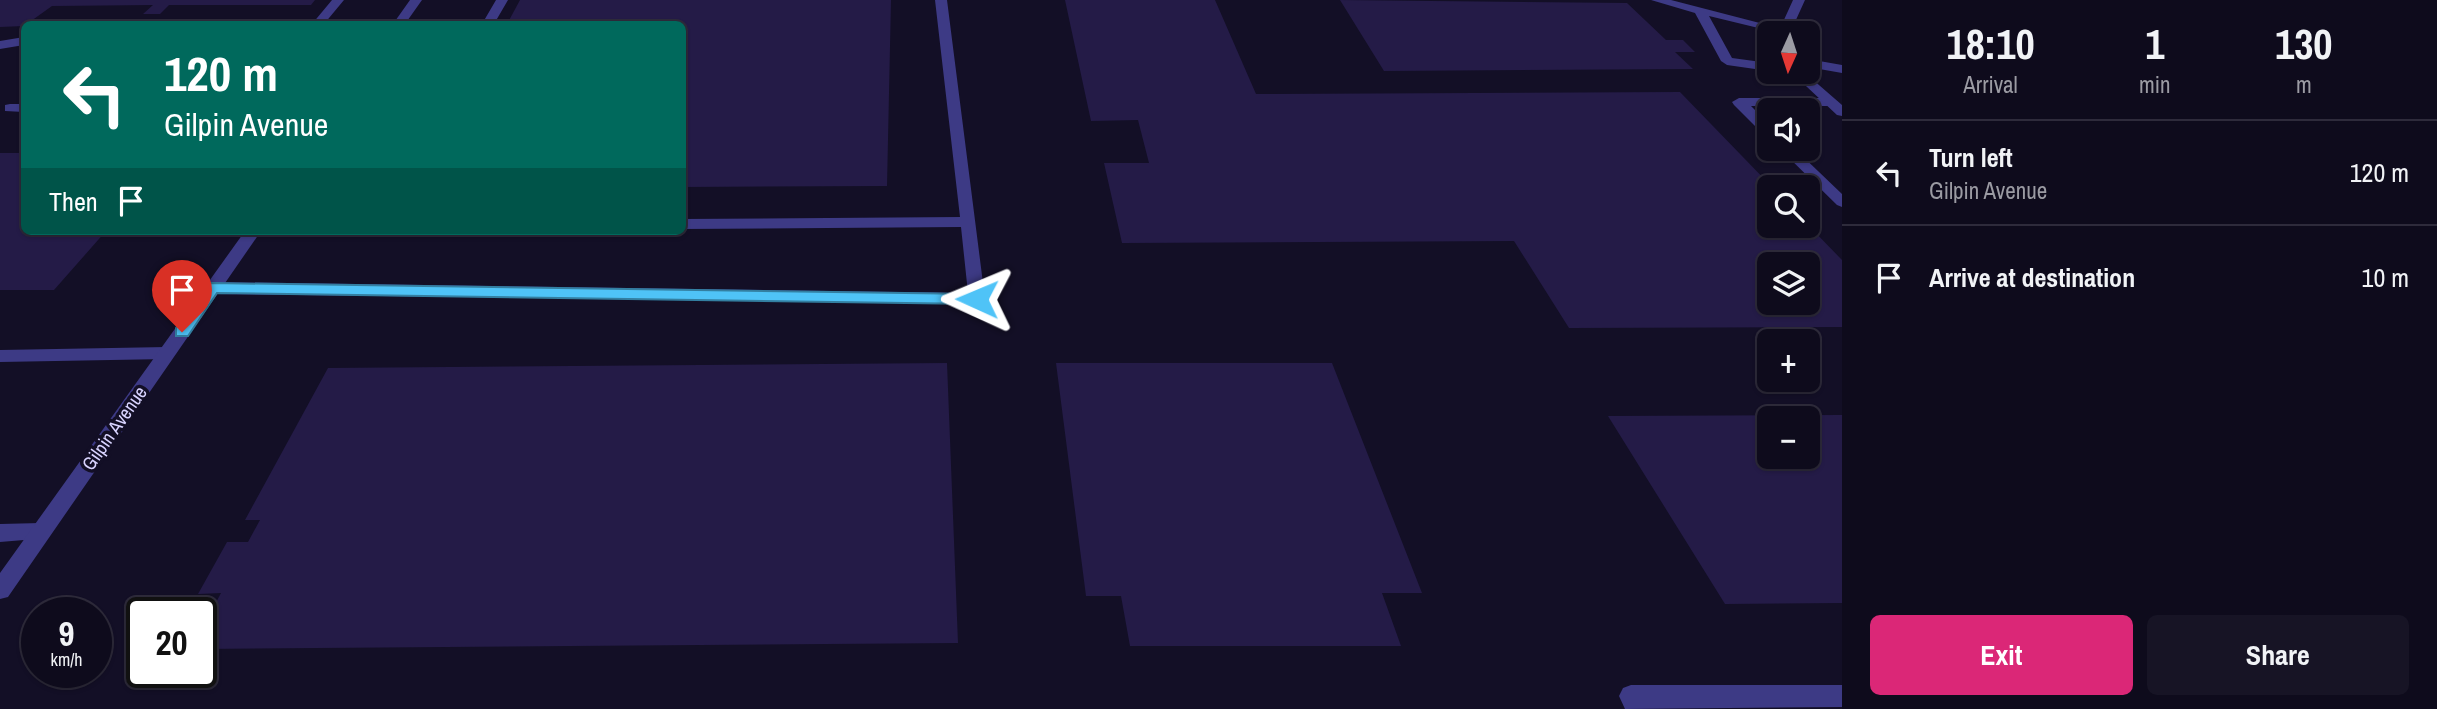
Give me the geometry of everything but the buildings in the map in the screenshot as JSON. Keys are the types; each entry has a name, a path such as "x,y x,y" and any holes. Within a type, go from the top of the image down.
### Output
{"street":[{"path":"320,21 338,0"},
{"path":"401,21 416,0"},
{"path":"490,21 502,0"},
{"path":"212,288 977,299 941,0"},
{"path":"1657,0 1757,25"},
{"path":"1790,21 1799,0"},
{"path":"1700,10 1727,61 1757,65"},
{"path":"0,44 21,41"},
{"path":"1820,65 1842,69"},
{"path":"1811,84 1842,111"},
{"path":"1757,102 1739,102 1757,120"},
{"path":"1820,102 1831,102"},
{"path":"1799,161 1842,202"},
{"path":"686,224 968,222"},
{"name":"Gilpin Avenue","path":"0,590 250,235"},
{"path":"0,356 167,353"},
{"path":"0,533 41,533"},
{"path":"1637,709 1630,696 1842,696"}],"route":[{"path":"182,332 212,288 977,299"}]}
